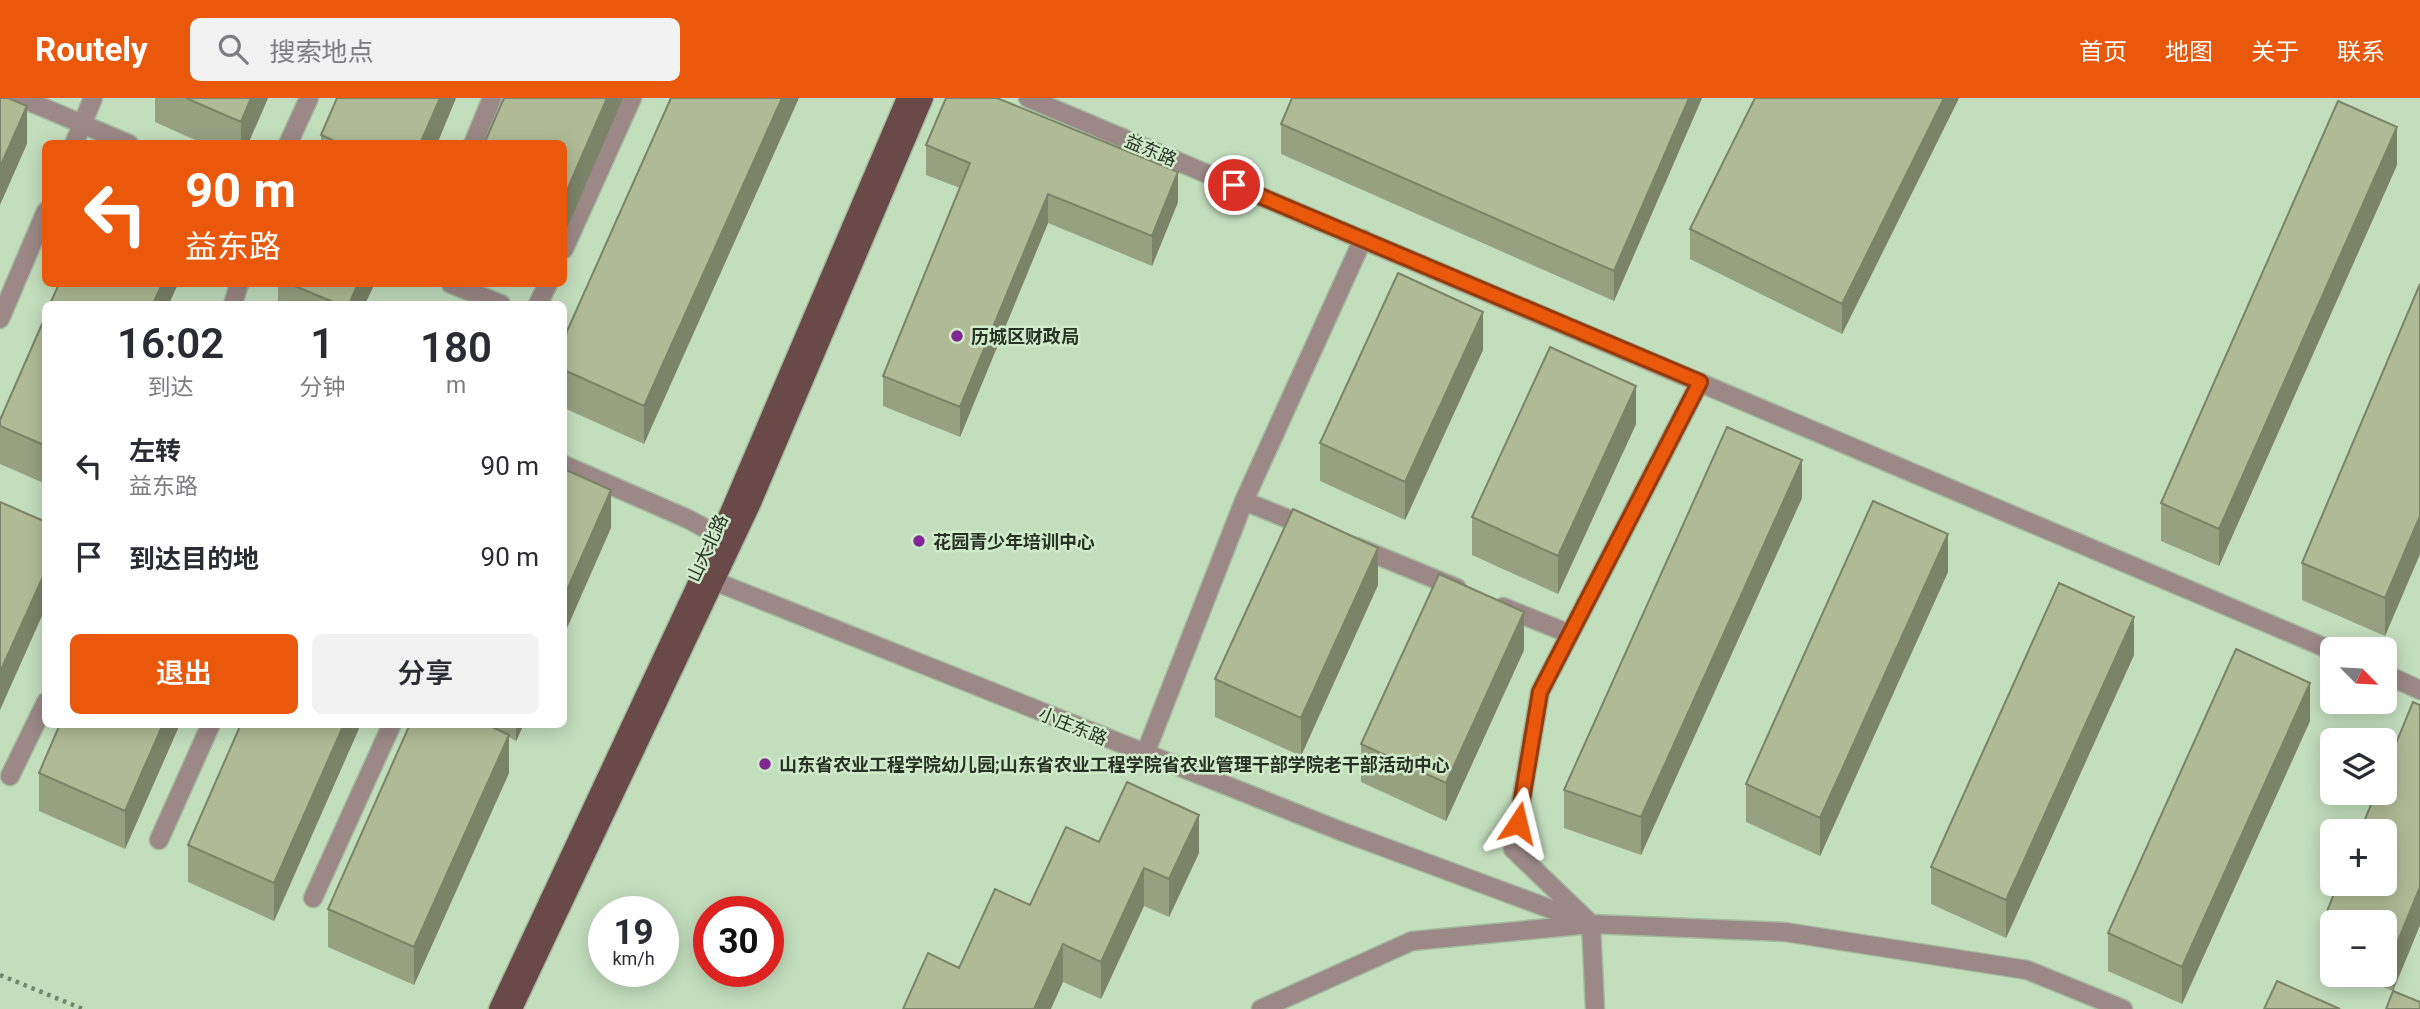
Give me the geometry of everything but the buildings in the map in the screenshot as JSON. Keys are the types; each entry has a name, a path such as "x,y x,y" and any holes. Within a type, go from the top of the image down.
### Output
{"main road":[{"name":"山大北路","path":"498,1009 719,536 906,98"},
{"name":"山大北路","path":"513,1009 752,502 924,98"}],"street":[{"path":"21,98 120,140"},
{"path":"76,140 93,98"},
{"path":"290,140 309,98"},
{"path":"475,140 492,98"},
{"path":"567,242 632,98"},
{"name":"益东路","path":"1028,98 2320,645"},
{"path":"0,319 42,220"},
{"path":"1144,754 1244,501 1363,239"},
{"path":"458,287 494,301"},
{"path":"1595,1009 1591,924 1513,849 1540,692 1700,382"},
{"path":"567,466 688,519 719,536"},
{"path":"1244,501 1319,531"},
{"path":"1344,542 1570,634"},
{"name":"小庄东路","path":"714,581 1343,832 1591,924"},
{"path":"2398,680 2420,690"},
{"path":"10,776 42,710"},
{"path":"159,840 209,728"},
{"path":"313,898 390,728"},
{"path":"1261,1009 1412,941 1591,924 1785,932 2027,970 2123,1009"}],"path":[{"path":"0,975 83,1009"}],"place":[{"name":"历城区财政局","path":"957,336"},
{"name":"花园青少年培训中心","path":"919,541"},
{"name":"山东省农业工程学院幼儿园;山东省农业工程学院省农业管理干部学院老干部活动中心","path":"765,764"}],"route":[{"path":"1234,185 1700,382 1540,692 1518,823"}]}
